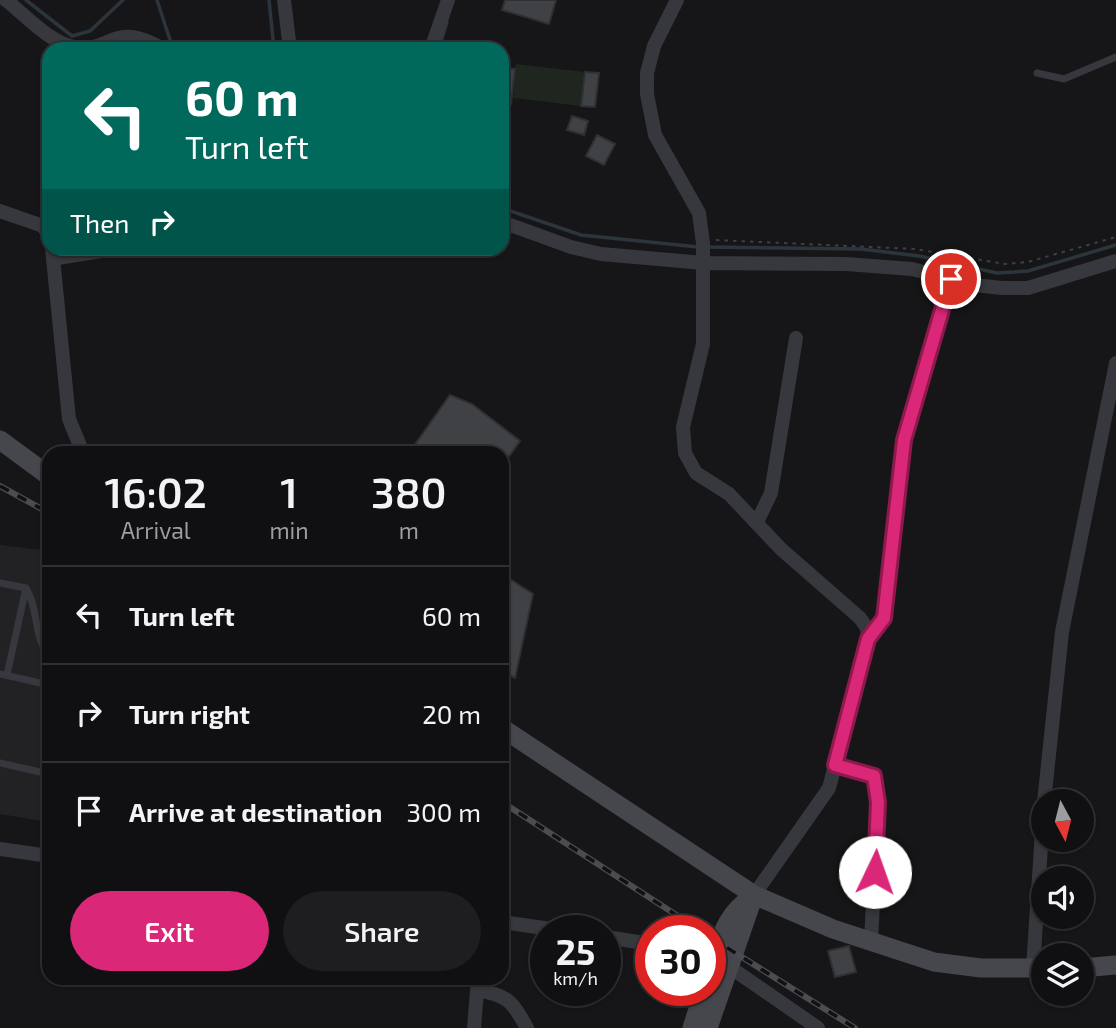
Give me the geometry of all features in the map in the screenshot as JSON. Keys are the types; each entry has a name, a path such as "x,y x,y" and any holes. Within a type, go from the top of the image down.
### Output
{"street":[{"path":"6,0 62,42"},
{"path":"285,0 289,42"},
{"path":"433,42 448,0"},
{"path":"677,0 654,46 647,73 648,112 659,143 699,213 703,251 704,344 683,427 685,453 696,473 729,494 781,549 860,618 867,628 868,639 829,788 754,895 726,945"},
{"path":"108,42 129,36 150,42"},
{"path":"0,211 42,226"},
{"path":"509,225 571,247 601,254 703,251 912,269 988,287 1028,288 1116,261"},
{"path":"54,256 69,419 80,446"},
{"path":"868,639 884,618 904,440 951,279"},
{"path":"757,522 771,493 796,338"},
{"path":"1045,789 1062,632 1116,363"},
{"path":"0,440 42,471"},
{"path":"509,733 754,895 833,929 934,962 981,968 1031,968"},
{"path":"835,765 874,776 878,802 872,942"},
{"path":"0,849 42,855"},
{"path":"1039,943 1042,852"},
{"path":"509,923 530,926"},
{"path":"1094,967 1116,965"},
{"path":"726,969 818,1028"},
{"path":"474,1028 477,985"},
{"path":"479,985 508,999 527,1028"},
{"path":"692,1028 699,1006"},
{"path":"708,1028 711,1006"}],"lane":[{"path":"1037,73 1065,79 1116,57"},
{"path":"0,583 26,588 33,600 42,645"},
{"path":"26,588 3,674 42,683"},
{"path":"0,763 42,772"}],"path":[{"path":"703,251 915,249 1005,264 1028,262 1116,237"}],"shaded area":[{"path":"516,64 585,72 581,106 513,98"},
{"path":"0,545 42,550 42,821 0,814"}],"building":[{"path":"505,0 556,0 549,24 502,10"},
{"path":"509,69 515,69 509,104"},
{"path":"585,72 599,73 595,107 581,106"},
{"path":"572,116 588,121 584,135 567,130"},
{"path":"597,135 615,144 604,165 586,156"},
{"path":"450,395 472,404 520,441 509,456 509,446 414,446"},
{"path":"509,579 533,594 515,678 509,675"},
{"path":"849,946 856,972 835,977 828,951"}],"waterway":[{"path":"26,0 72,36 90,31 123,0"},
{"path":"157,0 172,42"},
{"path":"269,0 273,42"},
{"path":"441,42 447,22"},
{"path":"509,210 581,235 698,247"},
{"path":"706,247 861,249 919,256 997,273 1028,271 1116,245"}],"railway":[{"path":"0,486 42,509"},
{"path":"509,807 676,915"},
{"path":"726,947 855,1028"}],"route":[{"path":"875,872 878,802 874,776 835,765 869,645 868,639 884,618 904,440 919,381 951,279"}]}
